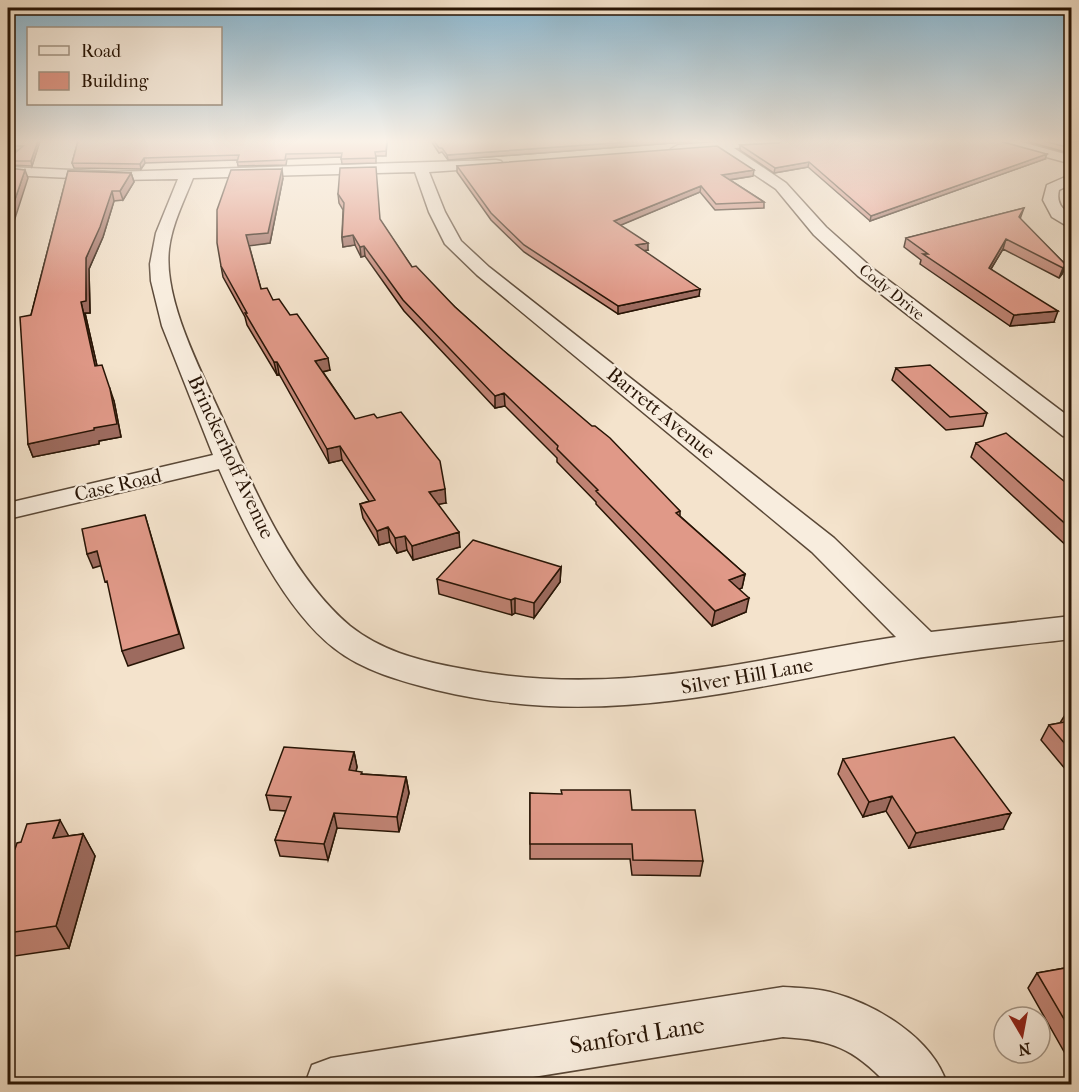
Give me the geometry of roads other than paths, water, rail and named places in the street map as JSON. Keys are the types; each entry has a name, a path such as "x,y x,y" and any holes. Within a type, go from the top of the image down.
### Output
{"street":[{"name":"Brinckerhoff Avenue","path":"180,192 161,238 158,274 172,326 260,525 301,595 338,634 376,658 422,674"},
{"name":"Barrett Avenue","path":"429,192 454,244 483,271 824,545 924,645"},
{"name":"Cody Drive","path":"786,192 820,231 865,272 1071,431"},
{"path":"1051,192 1050,200 1053,208 1071,224"},
{"name":"Case Road","path":"8,511 229,459"},
{"name":"Silver Hill Lane","path":"422,674 483,688 527,693 609,693 672,689 924,645 1071,627"},
{"name":"Sanford Lane","path":"331,1084 783,1012 830,1017 872,1037 921,1084"}]}
